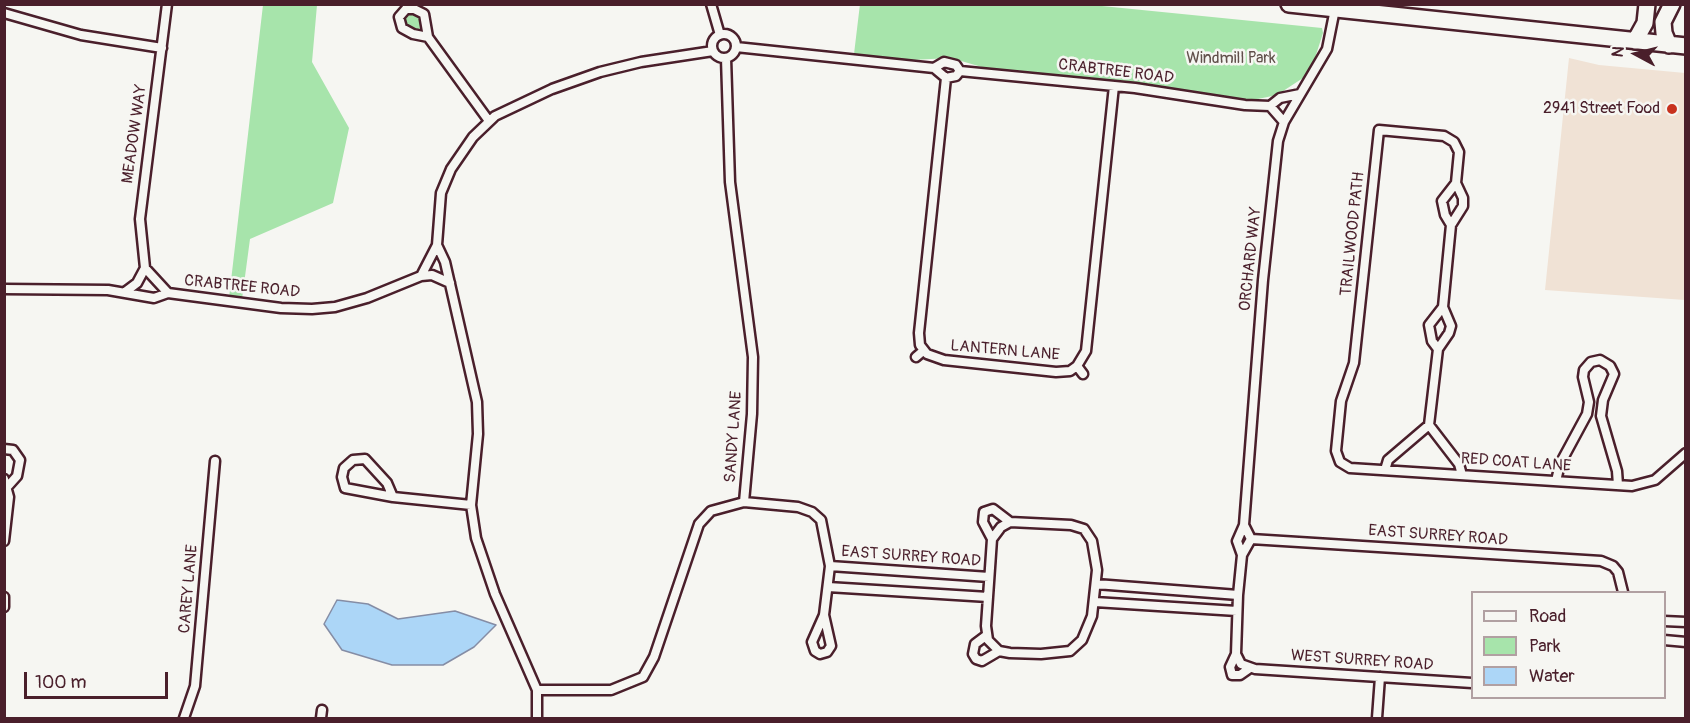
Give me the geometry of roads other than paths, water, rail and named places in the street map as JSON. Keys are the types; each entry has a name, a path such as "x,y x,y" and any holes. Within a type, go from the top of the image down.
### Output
{"highway":[{"path":"1290,4 1686,46"},
{"path":"1635,41 1645,23 1647,4"},
{"path":"1669,45 1664,33 1663,22 1672,4"}],"street":[{"name":"MEADOW WAY","path":"145,268 141,247 141,204 167,4"},
{"path":"711,4 720,35"},
{"name":"ORCHARD WAY","path":"1242,555 1237,541 1244,525 1274,172 1284,122 1327,49 1335,7"},
{"path":"4,14 81,35 162,48"},
{"path":"720,35 731,37 736,47 733,54 726,58 718,57 713,51 713,42 720,35"},
{"path":"428,37 489,121"},
{"name":"CRABTREE ROAD","path":"736,47 934,68 944,62 956,65 960,71 1114,86 1230,103 1270,106 1280,98 1300,94"},
{"path":"537,718 537,690 487,574 476,538 471,505 478,434 477,402 445,262 437,245 437,220 445,182 464,148 489,121 552,89 600,72 640,62 713,51"},
{"name":"SANDY LANE","path":"537,690 611,690 628,685 643,676 654,657 699,524 711,511 744,502 752,414 753,357 730,182 726,58"},
{"path":"934,68 946,78 956,76 960,71"},
{"name":"LANTERN LANE","path":"946,78 919,333 919,354 944,360 1056,372 1070,371 1077,366 1086,351 1114,86"},
{"path":"1270,106 1284,122"},
{"name":"TRAILWOOD PATH","path":"1337,458 1341,401 1354,363 1379,130 1449,138 1454,142 1459,152 1456,183 1463,198 1463,206 1458,218 1451,225"},
{"name":"TRAILWOOD PATH","path":"1429,425 1438,349 1449,333 1450,326 1443,307 1451,225 1445,215 1442,201 1456,183"},
{"path":"421,276 437,245"},
{"path":"124,292 137,283 145,268 168,293"},
{"path":"421,276 432,275 450,282"},
{"name":"CRABTREE ROAD","path":"4,289 124,292 154,298 168,293 281,308 312,309 335,307 367,298 421,276"},
{"name":"TRAILWOOD PATH","path":"1438,349 1432,341 1429,325 1443,307"},
{"path":"1556,481 1560,464 1587,414 1588,397 1583,376 1584,370 1591,362 1600,360 1610,366 1614,374 1603,399 1601,416 1617,471 1618,485"},
{"path":"1077,366 1083,374"},
{"path":"1385,470 1388,460 1429,425 1459,464 1462,475"},
{"path":"4,449 13,450 20,460 17,476 6,483 4,542"},
{"name":"RED COAT LANE","path":"1337,458 1350,468 1618,485 1648,484 1686,453"},
{"name":"CAREY LANE","path":"184,718 195,686 215,460"},
{"path":"393,497 387,483 369,461 353,460 344,468 342,477 345,488 393,497 471,505"},
{"path":"744,502 798,507 812,512 821,520 830,566 824,615"},
{"name":"EAST SURREY ROAD","path":"992,539 982,522 984,512 993,509 1010,522"},
{"name":"EAST SURREY ROAD","path":"988,592 992,539 1001,527 1010,522 1071,525 1084,529 1094,547 1096,593"},
{"path":"1244,525 1251,539"},
{"name":"ORCHARD WAY","path":"1232,675 1230,667 1236,654 1242,555 1251,539"},
{"name":"EAST SURREY ROAD","path":"1251,539 1601,561 1613,566 1618,572 1623,591"},
{"name":"EAST SURREY ROAD","path":"830,566 989,577"},
{"path":"828,587 988,592 987,634 991,645 999,651 1041,654 1070,651 1079,644 1086,634 1096,593"},
{"path":"1096,593 1238,595"},
{"path":"1096,593 1237,611"},
{"path":"4,597 4,607"},
{"path":"1666,621 1686,622"},
{"path":"987,634 975,644 976,658 982,661 999,651"},
{"path":"1666,640 1686,642"},
{"name":"ORCHARD WAY","path":"1236,654 1241,664"},
{"name":"WEST SURREY ROAD","path":"1241,664 1250,668 1471,683"},
{"name":"WEST SURREY ROAD","path":"1232,675 1240,675 1250,668"},
{"path":"1377,718 1380,677"}],"water":[{"path":"337,600 368,604 398,619 455,611 496,625 474,647 443,665 392,665 342,650 324,624"}],"place":[{"name":"2941 Street Food","path":"1672,109"}],"park label":[{"name":"Windmill Park","path":"1231,59"}]}
